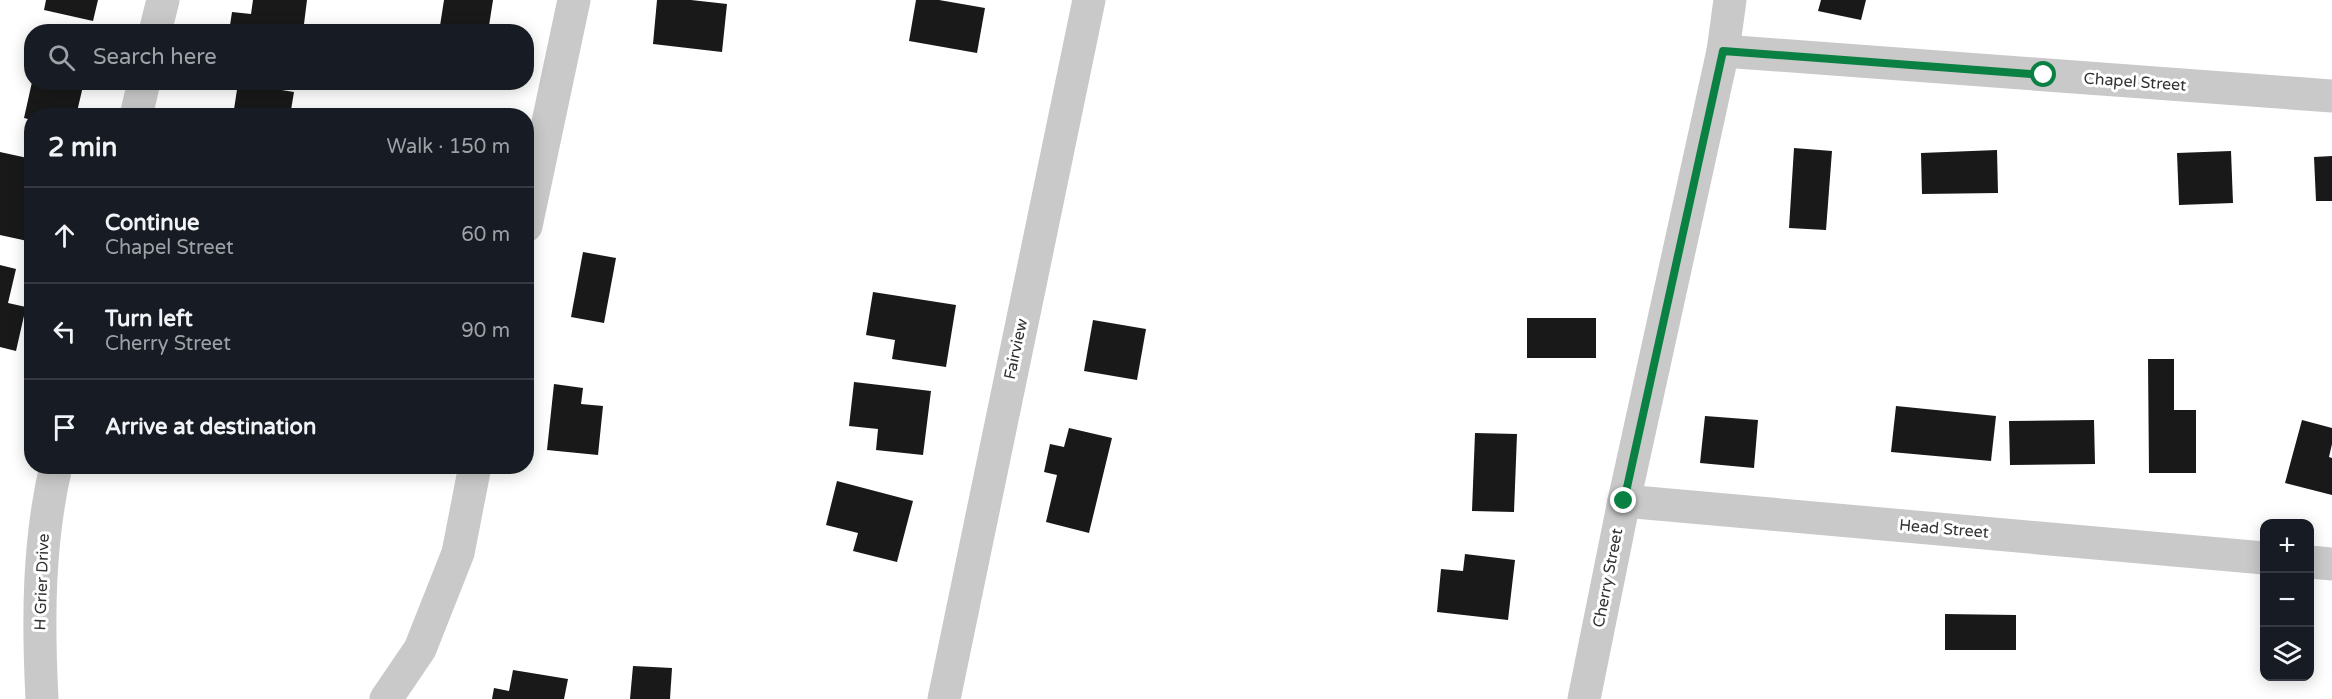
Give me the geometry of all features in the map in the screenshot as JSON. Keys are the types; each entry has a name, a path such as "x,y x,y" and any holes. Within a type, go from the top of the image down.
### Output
{"street":[{"path":"157,24 163,0"},
{"path":"534,188 574,0"},
{"name":"Fairview","path":"944,699 1089,0"},
{"name":"Cherry Street","path":"1584,699 1624,501 1723,51 1730,0"},
{"name":"Chapel Street","path":"1723,51 2332,96"},
{"path":"138,108 142,90"},
{"name":"H Grier Drive","path":"42,699 41,561 45,520 54,474"},
{"path":"386,699 420,650 458,553 474,474"},
{"name":"Head Street","path":"1624,501 2260,558"},
{"path":"2314,562 2332,564"}],"building":[{"path":"46,0 98,0 93,21 44,10"},
{"path":"253,0 307,0 304,24 230,24 232,12 251,14"},
{"path":"444,0 493,0 489,24 440,24"},
{"path":"657,0 691,0 727,4 722,52 653,44"},
{"path":"916,0 939,0 985,8 977,53 909,41"},
{"path":"1821,0 1866,0 1861,20 1818,11"},
{"path":"30,90 82,90 78,108 26,108"},
{"path":"237,90 294,92 291,108 234,108"},
{"path":"1794,148 1832,151 1826,230 1789,228"},
{"path":"1997,150 1998,193 1922,194 1921,153"},
{"path":"2231,151 2233,203 2179,205 2177,153"},
{"path":"0,152 24,157 24,240 0,235"},
{"path":"2332,156 2332,201 2316,201 2314,157"},
{"path":"583,252 616,258 604,323 571,317"},
{"path":"0,265 16,269 8,303 24,307 24,316 16,351 0,347"},
{"path":"873,292 956,305 946,367 892,359 895,340 866,335"},
{"path":"1527,318 1596,318 1596,358 1527,358"},
{"path":"1093,320 1146,329 1137,380 1084,371"},
{"path":"2148,359 2174,359 2174,410 2196,410 2196,473 2149,473"},
{"path":"854,382 931,391 923,455 876,450 878,429 849,426"},
{"path":"554,384 583,388 581,404 603,406 598,455 547,450"},
{"path":"1896,406 1996,416 1991,461 1891,452"},
{"path":"1705,416 1758,420 1754,468 1700,463"},
{"path":"2094,420 2095,464 2010,465 2009,421"},
{"path":"2302,420 2332,428 2329,457 2332,458 2332,495 2285,483"},
{"path":"1069,428 1112,438 1089,533 1046,522 1057,475 1044,472 1050,444 1064,447"},
{"path":"1475,433 1517,434 1514,512 1472,511"},
{"path":"837,481 913,501 897,562 853,551 858,533 826,525"},
{"path":"1465,554 1515,560 1508,620 1437,612 1441,569 1463,571"},
{"path":"1945,614 2016,615 2016,650 1945,650"},
{"path":"633,666 672,668 670,699 630,699"},
{"path":"513,670 568,679 564,699 492,699 494,688 509,691"}],"route":[{"path":"1624,501 1723,51 2044,75"}]}
